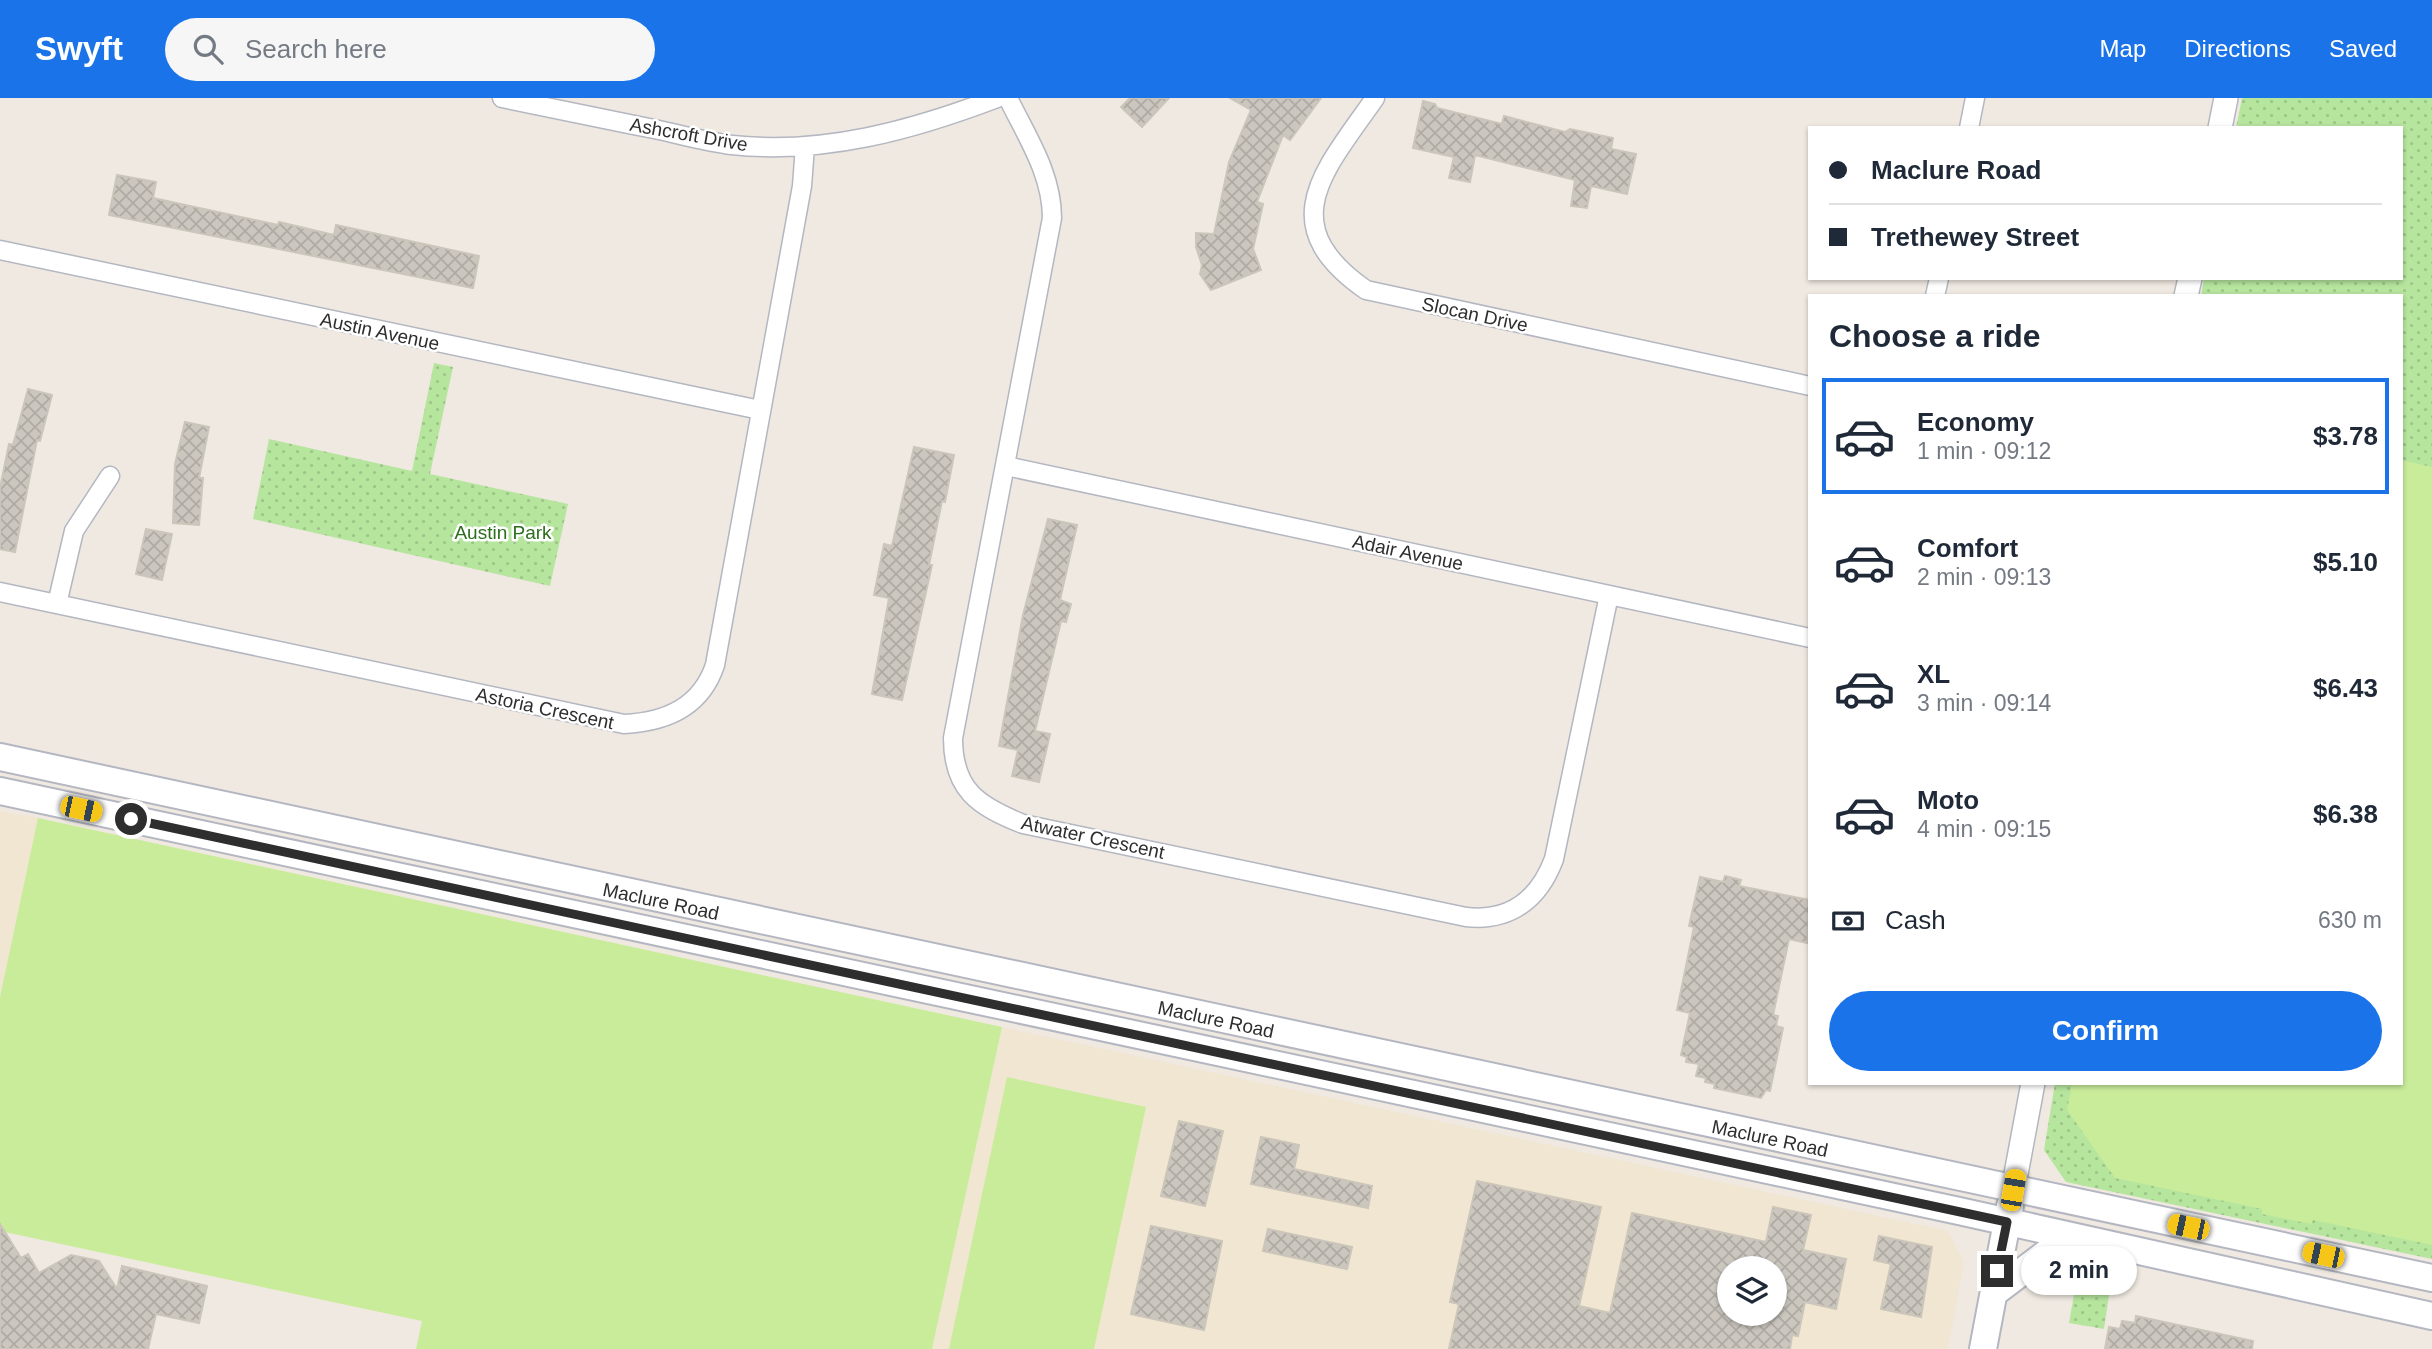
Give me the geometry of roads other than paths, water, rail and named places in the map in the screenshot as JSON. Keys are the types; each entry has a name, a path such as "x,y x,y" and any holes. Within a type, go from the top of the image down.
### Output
{"main road":[{"name":"Maclure Road","path":"0,757 2432,1278"},
{"name":"Maclure Road","path":"0,791 2432,1315"},
{"path":"1983,1349 2013,1190"},
{"path":"1994,1293 2069,1236"}],"street":[{"name":"Ashcroft Drive","path":"502,98 730,145 805,146 895,131 947,117 998,98"},
{"name":"Atwater Crescent","path":"1008,98 1046,176 1052,197 1052,218 953,738 953,757 962,785 975,799 1023,824 1466,916 1502,916 1533,897 1547,878 1554,859 1609,595"},
{"name":"Slocan Drive","path":"1375,98 1323,173 1313,201 1320,246 1343,274 1366,290 1808,386"},
{"path":"1969,126 1975,98"},
{"path":"2220,126 2226,98"},
{"name":"Astoria Crescent","path":"0,592 611,722 649,723 684,708 700,694 712,673 802,186 805,146"},
{"name":"Austin Avenue","path":"0,250 760,410"},
{"name":"Adair Avenue","path":"1006,466 1808,638"},
{"path":"57,604 74,531 110,476"},
{"path":"2013,1190 2033,1085"}],"park label":[{"name":"Austin Park","path":"503,532"}]}
